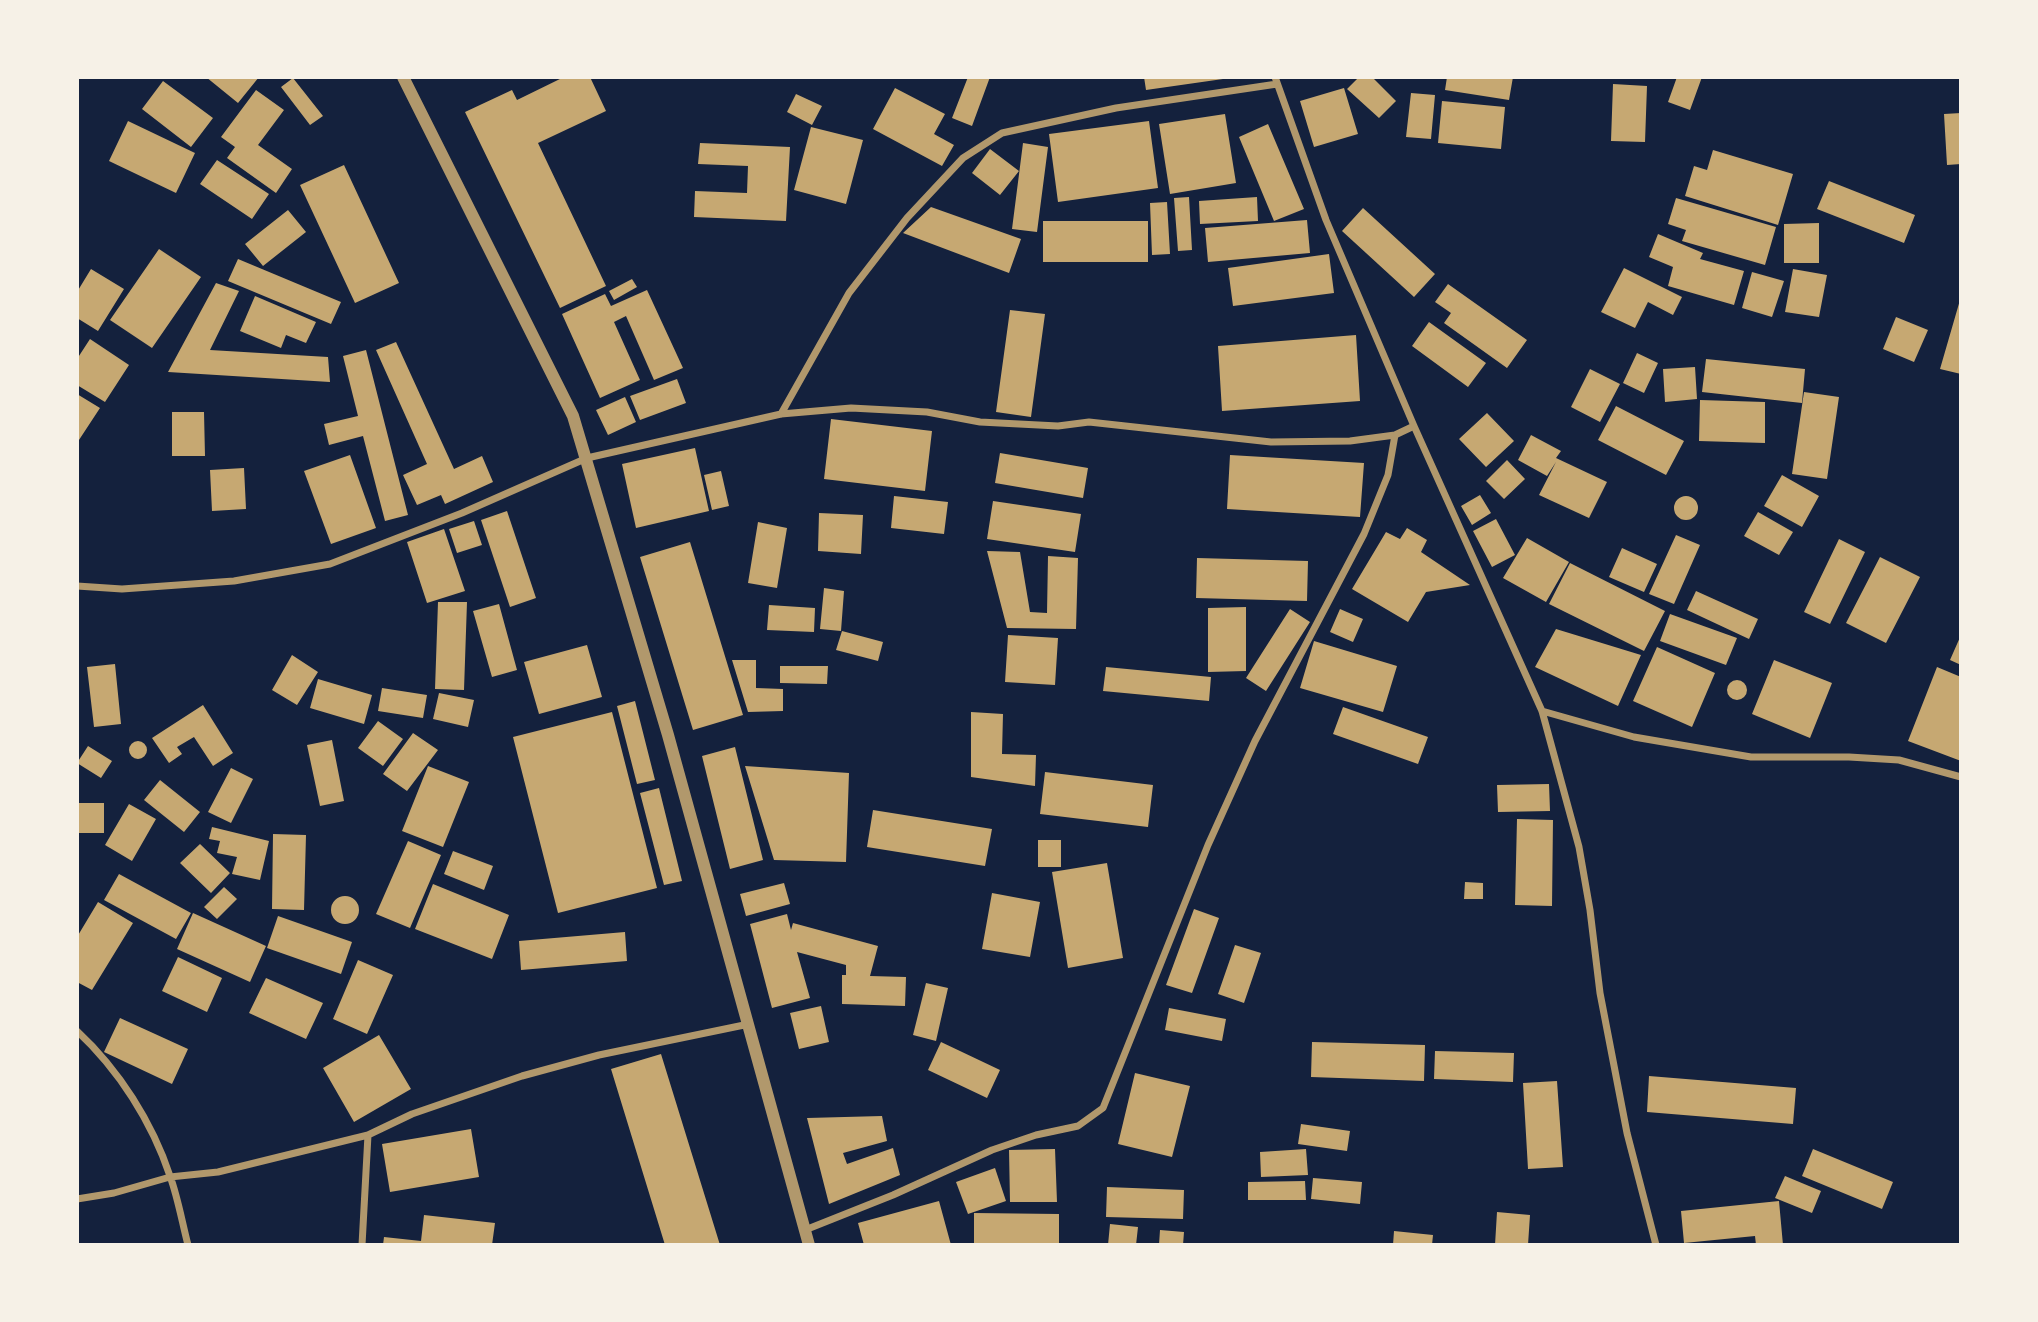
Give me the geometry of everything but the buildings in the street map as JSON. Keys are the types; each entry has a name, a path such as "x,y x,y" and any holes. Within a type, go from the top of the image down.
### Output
{"street":[{"path":"403,77 573,416 668,735 809,1245"},
{"path":"781,414 849,293 907,218 964,158 1002,132 1116,108 1276,81 1326,220 1414,426 1542,711 1579,847 1600,993 1627,1133 1656,1245"},
{"path":"77,586 122,589 234,581 330,564 462,513 587,458 781,414 850,408 927,412 980,422 1058,426 1089,422 1271,442 1350,441 1395,435 1414,426"},
{"path":"806,1230 893,1195 992,1150 1036,1135 1078,1126 1103,1108 1213,834 1255,741 1364,534 1388,475 1395,435"},
{"path":"1542,711 1634,737 1751,757 1899,760 1961,777"},
{"path":"77,1199 114,1193 170,1177 218,1172 368,1135 412,1114 522,1076 599,1055 749,1024"},
{"path":"77,1031 120,1079 148,1123 170,1177 188,1245"},
{"path":"362,1245 368,1135"}]}
